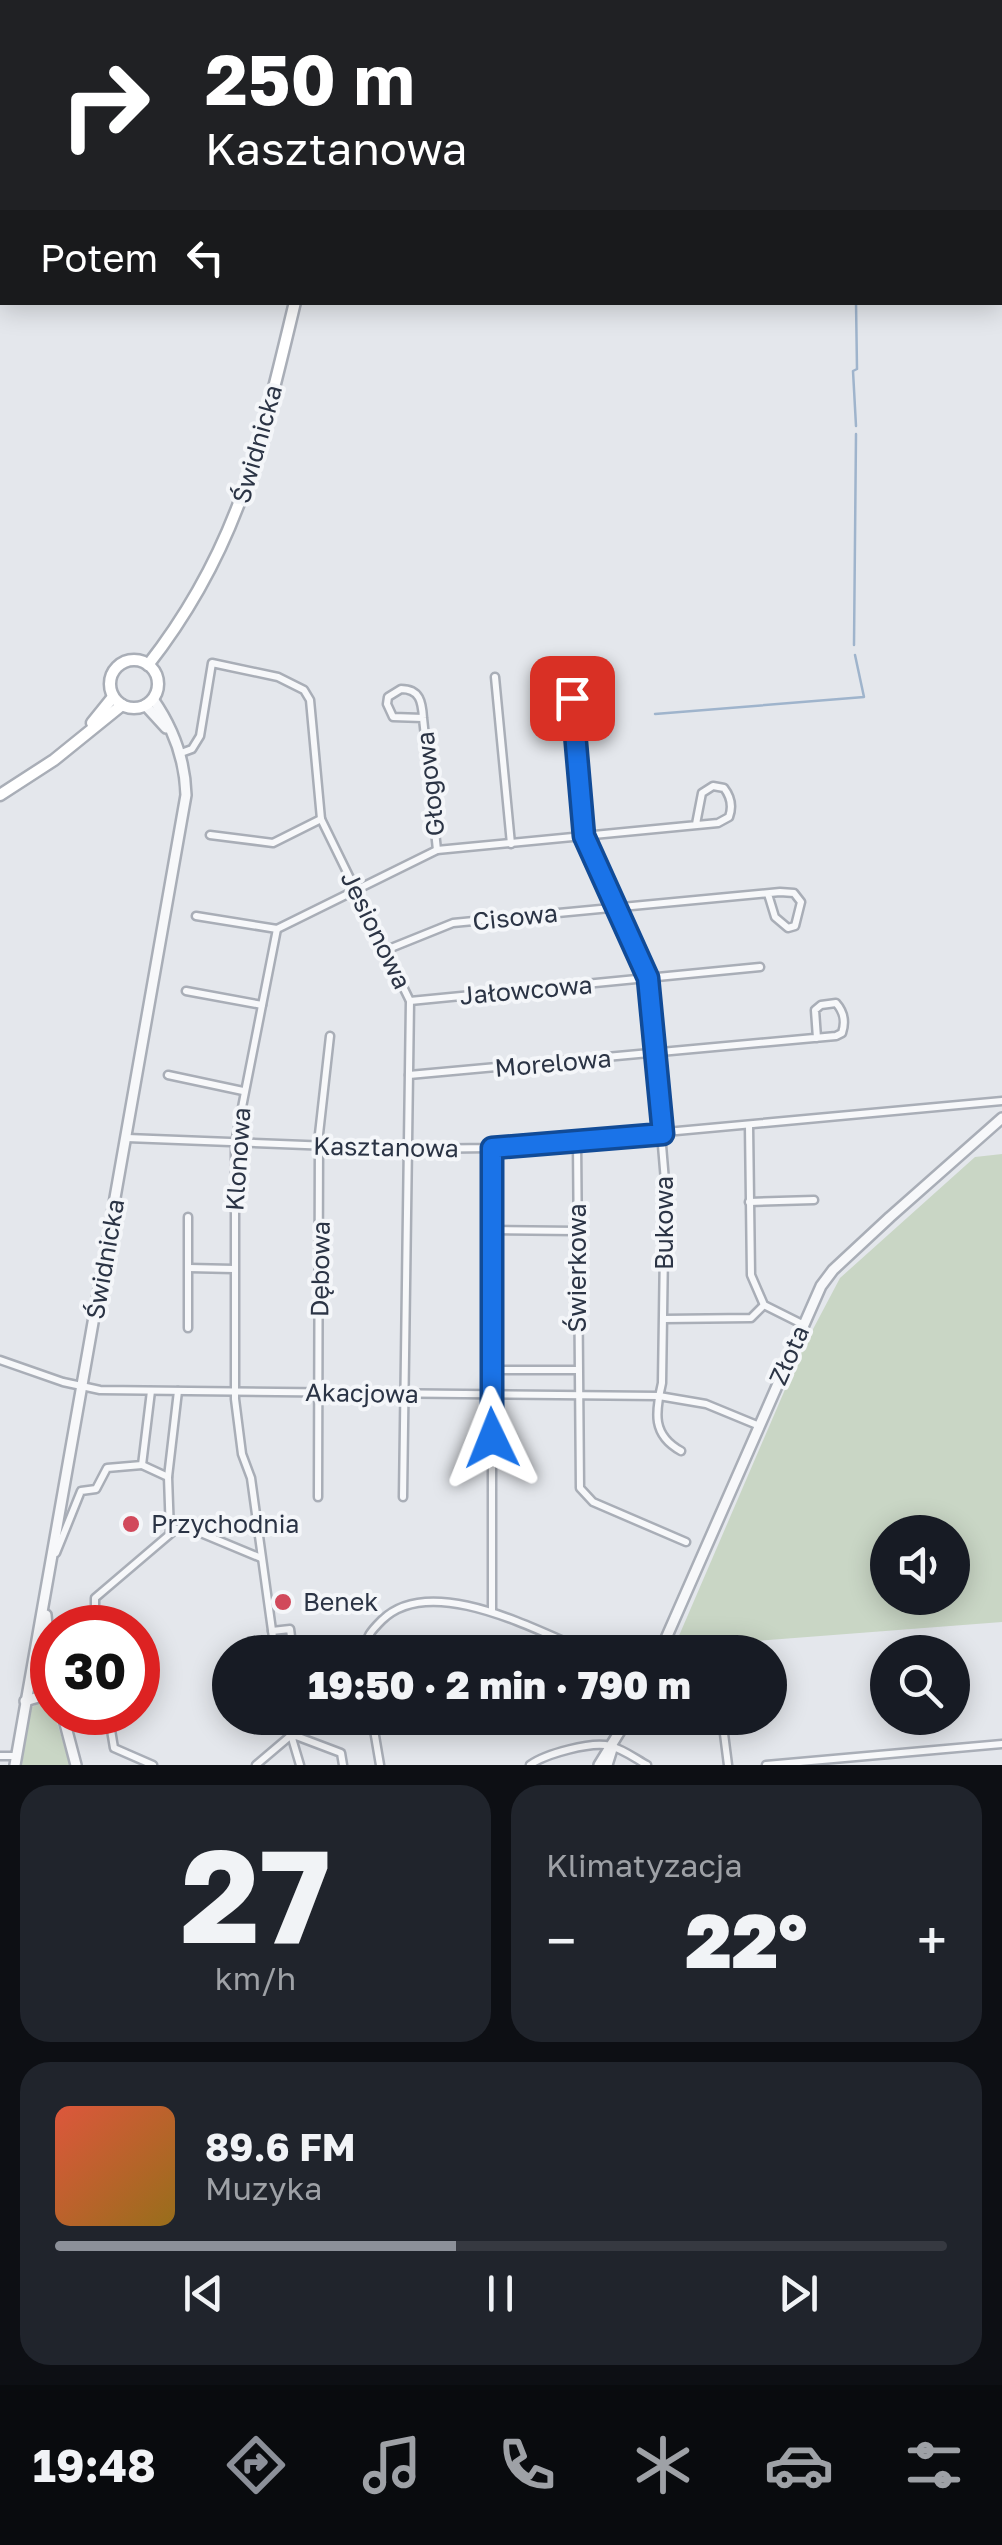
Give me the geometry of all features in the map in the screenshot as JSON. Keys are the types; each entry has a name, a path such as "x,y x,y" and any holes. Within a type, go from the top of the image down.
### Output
{"main road":[{"name":"Świdnicka","path":"151,668 218,558 242,500 294,305"},
{"path":"134,660 151,668 158,682 149,702 138,708 118,701 110,683 119,666 134,660"},
{"path":"0,795 54,760 118,701"}],"street":[{"name":"Jesionowa","path":"181,753 192,749 200,736 212,663 278,677 304,690 312,710 321,819 410,1001 403,1497"},
{"path":"592,674 604,682 606,692 599,701 574,706 574,686 580,676 592,674"},
{"path":"494,677 511,844"},
{"name":"Głogowa","path":"423,718 392,717 388,698 401,689 420,698 423,718 436,850"},
{"name":"Świdnicka","path":"16,1761 186,796 181,753 149,702"},
{"name":"Bukowa","path":"574,706 584,836 648,978 663,1134 660,1434 664,1442 681,1451"},
{"path":"196,916 277,929 436,850 718,823 729,817 731,802 724,788 713,786 702,793 696,824"},
{"path":"210,835 274,843 321,819"},
{"path":"788,892 799,897 802,907 795,926 788,928 778,923 768,894 788,892"},
{"name":"Cisowa","path":"386,950 453,923 768,894"},
{"name":"Klonowa","path":"273,1635 252,1478 242,1454 234,1392 234,1268 235,1143 277,929"},
{"name":"Jałowcowa","path":"410,1001 760,967"},
{"path":"186,991 262,1005"},
{"path":"836,1003 844,1017 842,1033 817,1038 815,1010 820,1004 836,1003"},
{"name":"Dębowa","path":"318,1497 320,1146 330,1036"},
{"name":"Morelowa","path":"409,1075 817,1038"},
{"path":"168,1075 243,1092"},
{"name":"Kasztanowa","path":"127,1138 406,1149 492,1148 1002,1101"},
{"path":"984,1103 996,1116"},
{"name":"Złota","path":"667,1635 802,1324 833,1270 996,1116"},
{"path":"749,1126 751,1276 764,1305 802,1324"},
{"name":"Świerkowa","path":"577,1140 580,1488 593,1502 686,1542"},
{"path":"492,1148 492,1611"},
{"path":"748,1202 814,1200"},
{"path":"188,1217 188,1328"},
{"path":"492,1230 577,1231"},
{"path":"190,1268 234,1268"},
{"path":"664,1319 751,1318 764,1305"},
{"name":"Akacjowa","path":"0,1360 82,1387 151,1391 659,1396 706,1404 758,1425"},
{"path":"490,1370 576,1370"},
{"path":"142,1465 151,1391"},
{"path":"170,1533 168,1477 178,1391"},
{"path":"53,1559 81,1491 96,1489 107,1468 142,1465 168,1477"},
{"path":"95,1605 95,1598 176,1529 191,1529 260,1558"},
{"path":"46,1597 46,1605"},
{"path":"369,1635 402,1604 452,1604 492,1611 549,1635"},
{"path":"272,1631 290,1629 291,1635"},
{"path":"26,1701 30,1700"},
{"path":"68,1735 76,1765"},
{"path":"112,1735 114,1748 153,1765"},
{"path":"375,1735 380,1765"},
{"path":"599,1765 618,1735"},
{"path":"724,1735 728,1765"},
{"path":"256,1765 290,1737"},
{"path":"290,1737 300,1765"},
{"path":"290,1737 342,1753 344,1765"},
{"path":"766,1765 1002,1744"},
{"path":"530,1765 551,1754 598,1745 612,1746 648,1765"},
{"path":"606,1765 612,1746"},
{"path":"0,1756 16,1761"}],"green space":[{"path":"1002,1154 1002,1622 787,1639 787,1635 679,1635 802,1350 840,1278 975,1157"},
{"path":"30,1708 30,1735 61,1735 70,1765 22,1765"}],"waterway":[{"path":"856,305 857,369 853,371 856,426"},
{"path":"854,645 856,434"},
{"path":"655,714 864,697 855,655"}],"place":[{"name":"Przychodnia","path":"131,1524"},
{"name":"Benek","path":"283,1602"}],"route":[{"path":"492,1438 492,1148 663,1134 648,978 584,836 572,698"}]}
